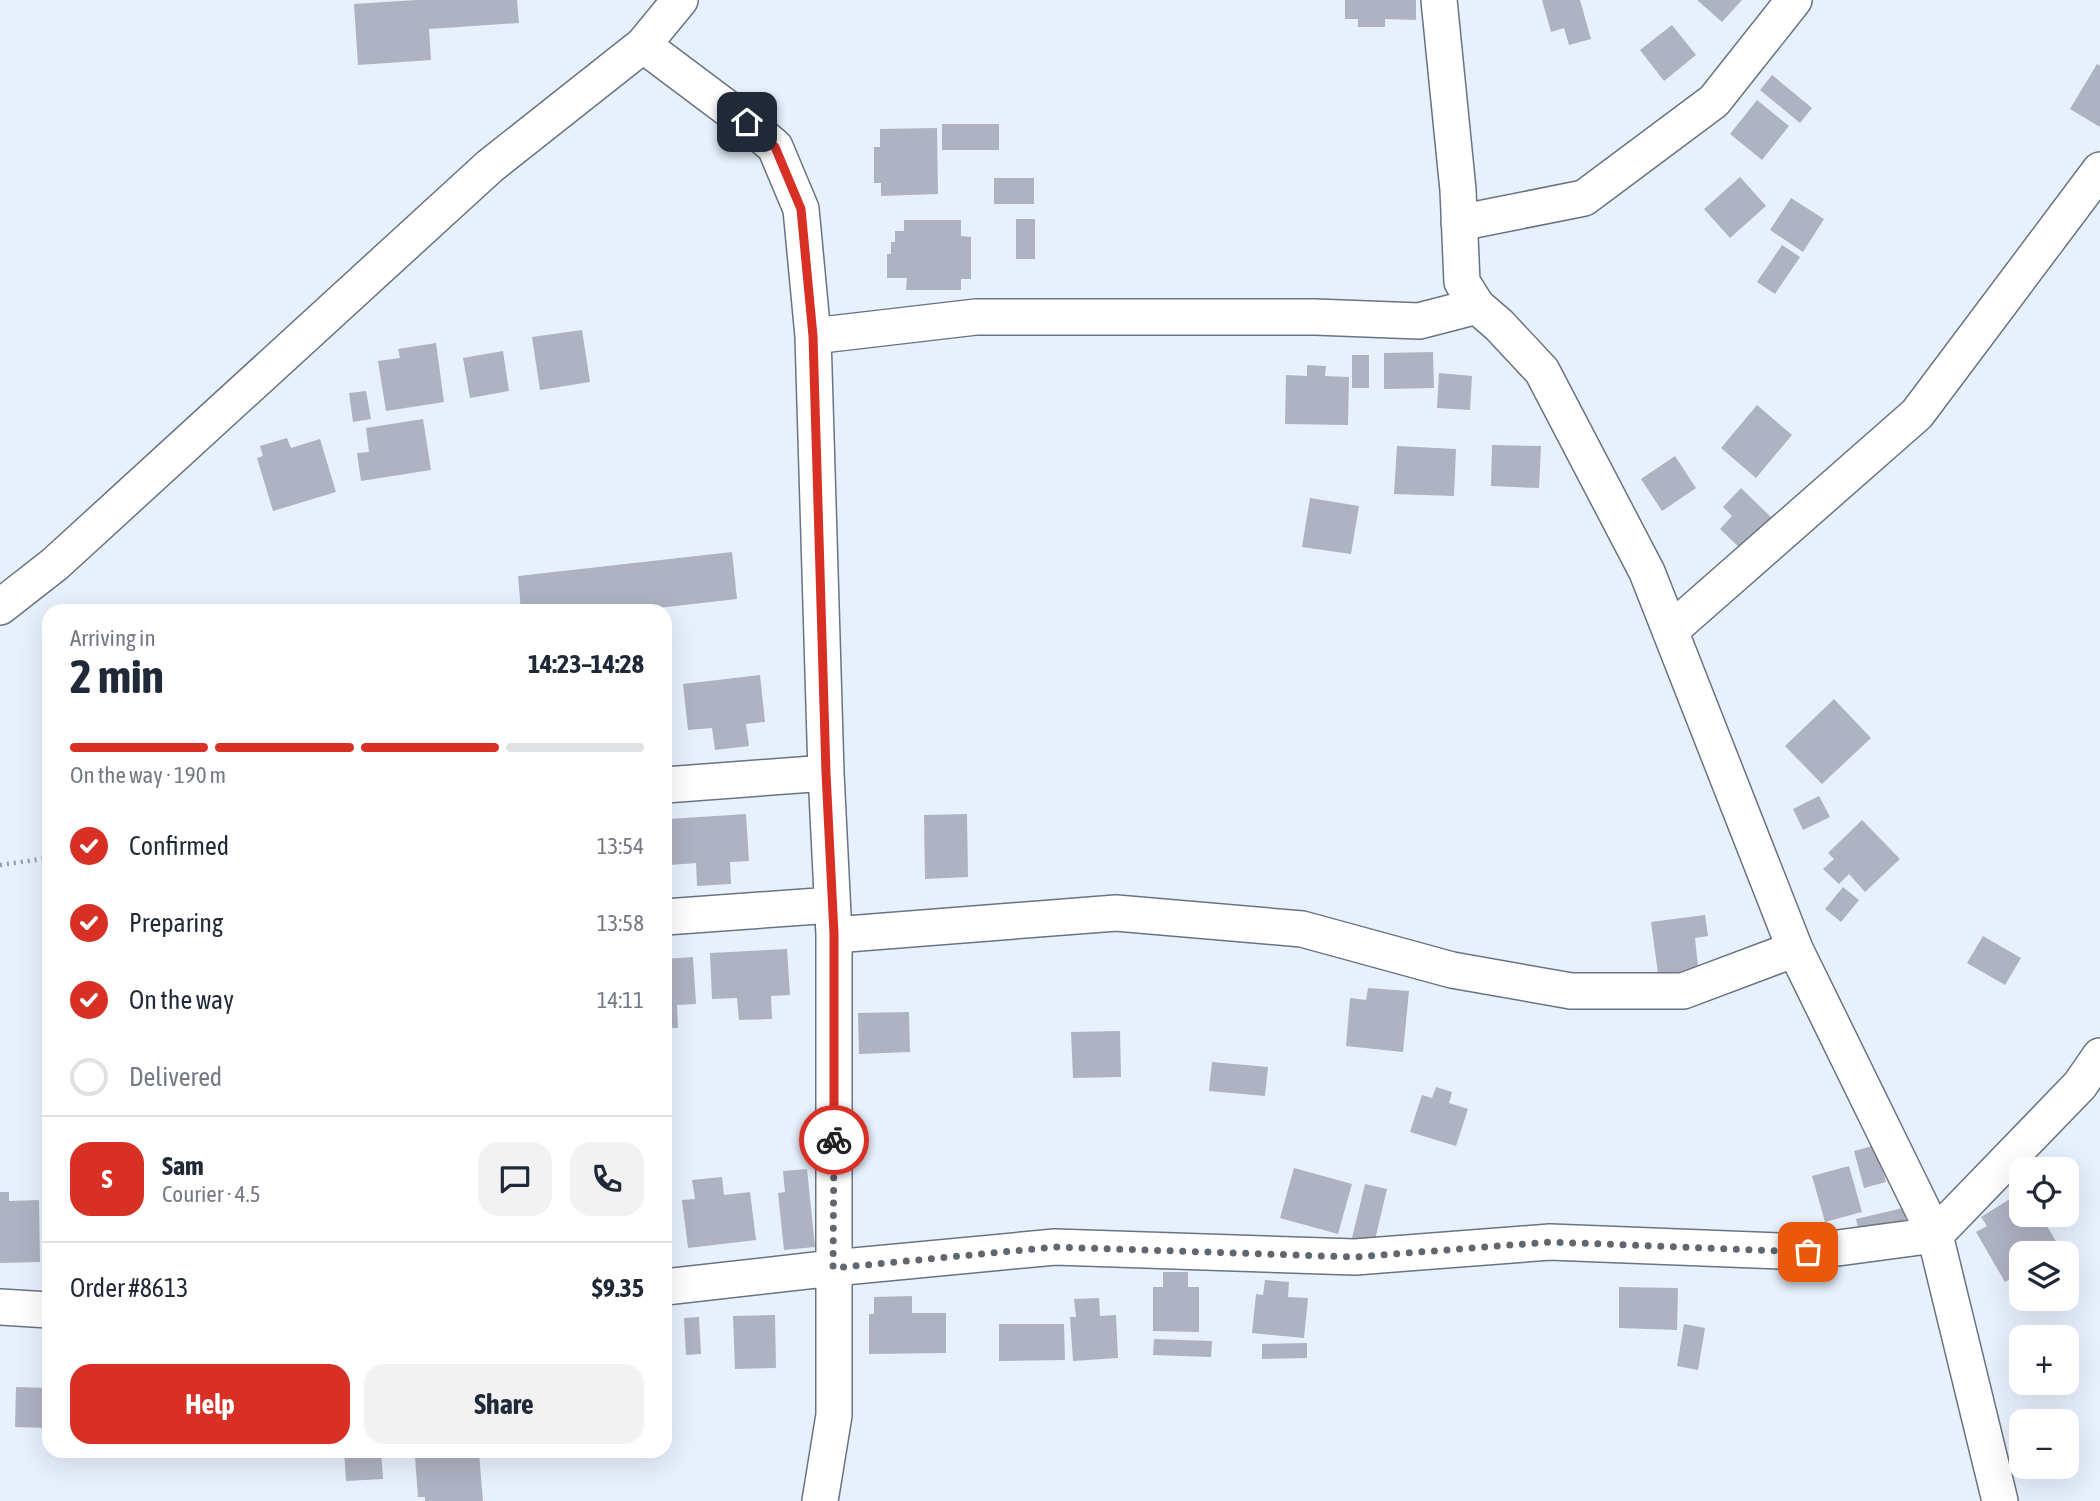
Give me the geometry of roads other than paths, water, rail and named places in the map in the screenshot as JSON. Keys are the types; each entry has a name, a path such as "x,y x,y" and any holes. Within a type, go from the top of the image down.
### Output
{"street":[{"path":"0,607 55,564 490,166 643,45 680,0"},
{"path":"1439,0 1460,223 1462,282 1477,306 1499,325 1542,371 1647,572 1795,949 1935,1235 2000,1501"},
{"path":"1460,223 1584,198 1714,101 1794,0"},
{"path":"643,45 747,122 775,147 801,209 813,336 833,920 834,1415 820,1501"},
{"path":"1670,631 1917,414 2100,170"},
{"path":"813,336 976,317 1315,317 1419,321 1477,306"},
{"path":"672,784 826,773"},
{"path":"672,917 833,920 1116,913 1303,929 1452,970 1572,991 1684,991 1795,949"},
{"path":"672,1286 1055,1247 1355,1257 1550,1242 1808,1252 1935,1235 2080,1085 2100,1056"},
{"path":"0,1307 42,1310"}]}
